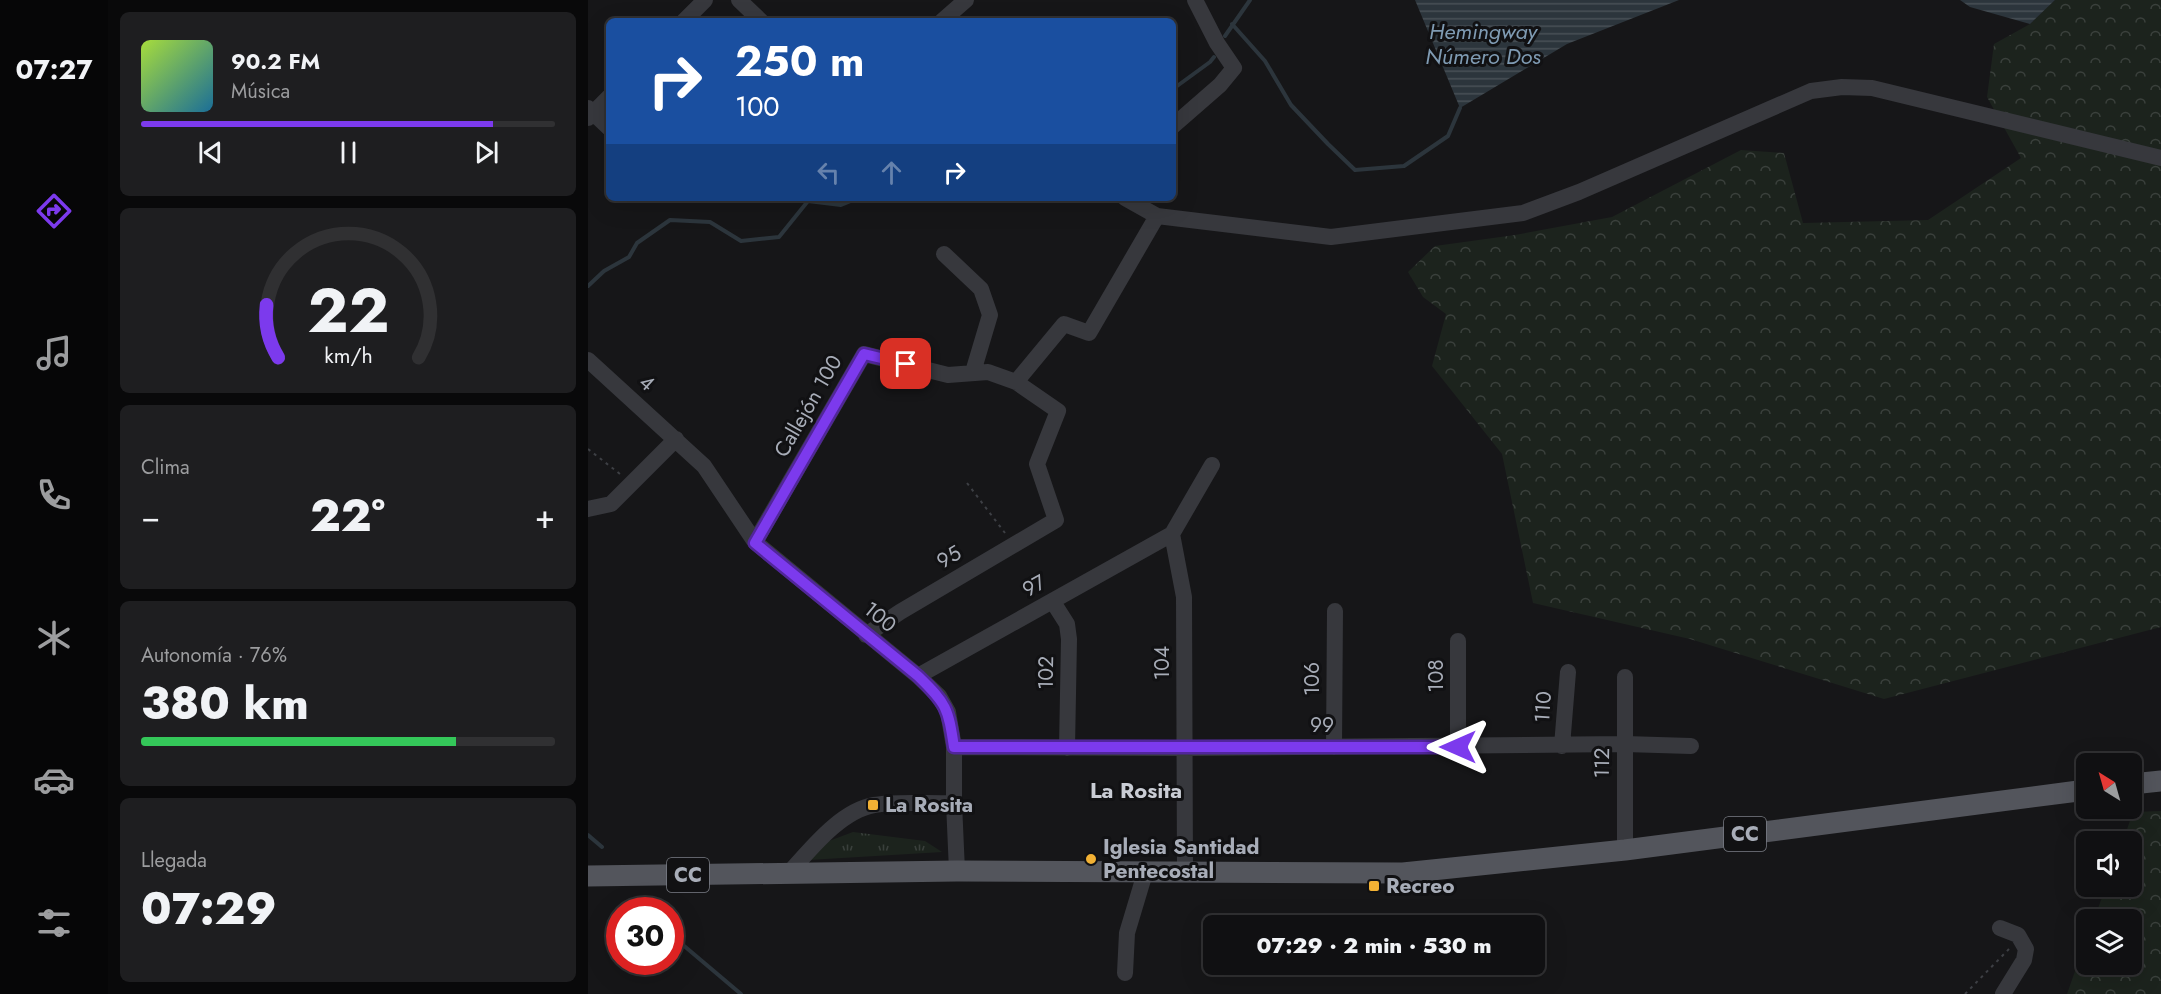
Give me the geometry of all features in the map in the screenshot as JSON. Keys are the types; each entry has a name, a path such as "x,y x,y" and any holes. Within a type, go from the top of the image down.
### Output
{"main road":[{"path":"2142,783 2161,781"},
{"name":"CC","path":"588,876 957,871 1403,873 1625,850 2076,791"}],"street":[{"path":"687,18 705,0"},
{"path":"739,0 758,18"},
{"path":"945,18 966,0"},
{"path":"1176,123 1220,85 1234,68 1217,43 1194,0"},
{"path":"1130,201 1157,216 1331,237 1522,213 1579,192 1810,91 1842,87 1872,88 2161,158"},
{"path":"606,100 590,113 606,126"},
{"path":"1016,382 1064,324 1089,333 1157,216"},
{"path":"944,254 981,288 990,315 973,372"},
{"name":"Callejón 100","path":"755,543 864,354 948,375 988,372 1016,382 1058,411 1036,464 1056,520"},
{"name":"4","path":"588,360 676,439"},
{"path":"588,509 611,504 676,439"},
{"name":"100","path":"676,439 704,466 755,543 918,676 939,696 948,712 954,747 957,871"},
{"path":"1172,534 1212,465"},
{"name":"95","path":"866,635 900,612 1056,520"},
{"name":"97","path":"918,676 1172,534"},
{"name":"104","path":"1172,534 1184,597 1185,873"},
{"name":"102","path":"1053,602 1067,624 1069,639 1067,748"},
{"name":"106","path":"1334,747 1335,611"},
{"name":"108","path":"1458,641 1458,747"},
{"name":"110","path":"1562,746 1568,672"},
{"name":"112","path":"1625,677 1625,850"},
{"name":"99","path":"954,747 1458,747 1625,744 1690,746"},
{"path":"788,874 823,836 849,816 873,805 954,803"},
{"path":"1125,973 1127,933 1145,873"},
{"path":"2000,928 2018,935 2026,949 2024,960 2003,994"}],"path":[{"path":"588,449 632,483"},
{"path":"967,483 1014,544"},
{"path":"1965,994 2007,953 2018,935"}],"green space":[{"path":"2055,0 2161,0 2161,627 1884,699 1690,639 1533,603 1502,454 1432,366 1446,314 1423,297 1408,272 1435,246 1515,235 1612,217 1741,150 1784,153 1803,223 1928,220 2021,158 1987,97 1994,44 2030,24"},
{"path":"2161,811 2161,994 2067,994 2076,968 2076,975 2142,975 2142,909 2098,909 2102,897 2142,897 2142,831 2126,831 2131,819 2142,819 2142,812"},
{"path":"853,832 925,841 942,852 808,860 829,841"}],"water":[{"name":"Hemingway Número Dos","path":"1415,0 1679,0 1567,44 1460,108"},
{"path":"1960,0 2055,0 2030,24 1970,7"}],"waterway":[{"path":"1225,36 1250,0"},
{"path":"1232,24 1265,61 1291,105 1355,170 1404,166 1448,136 1460,108"},
{"path":"1176,87 1214,57"},
{"path":"588,286 604,271 629,257 637,243 670,220 710,222 741,241 779,237 808,201"},
{"path":"808,201 841,205 851,201"},
{"path":"588,835 602,847"},
{"path":"684,946 741,994"}],"place":[{"name":"La Rosita","path":"873,805"},
{"name":"Iglesia Santidad Pentecostal","path":"1091,859"},
{"name":"Recreo","path":"1374,886"}],"district":[{"name":"La Rosita","path":"1136,790"}],"route":[{"path":"906,364 864,354 755,543 918,676 939,696 948,712 954,747 1458,747"}]}
